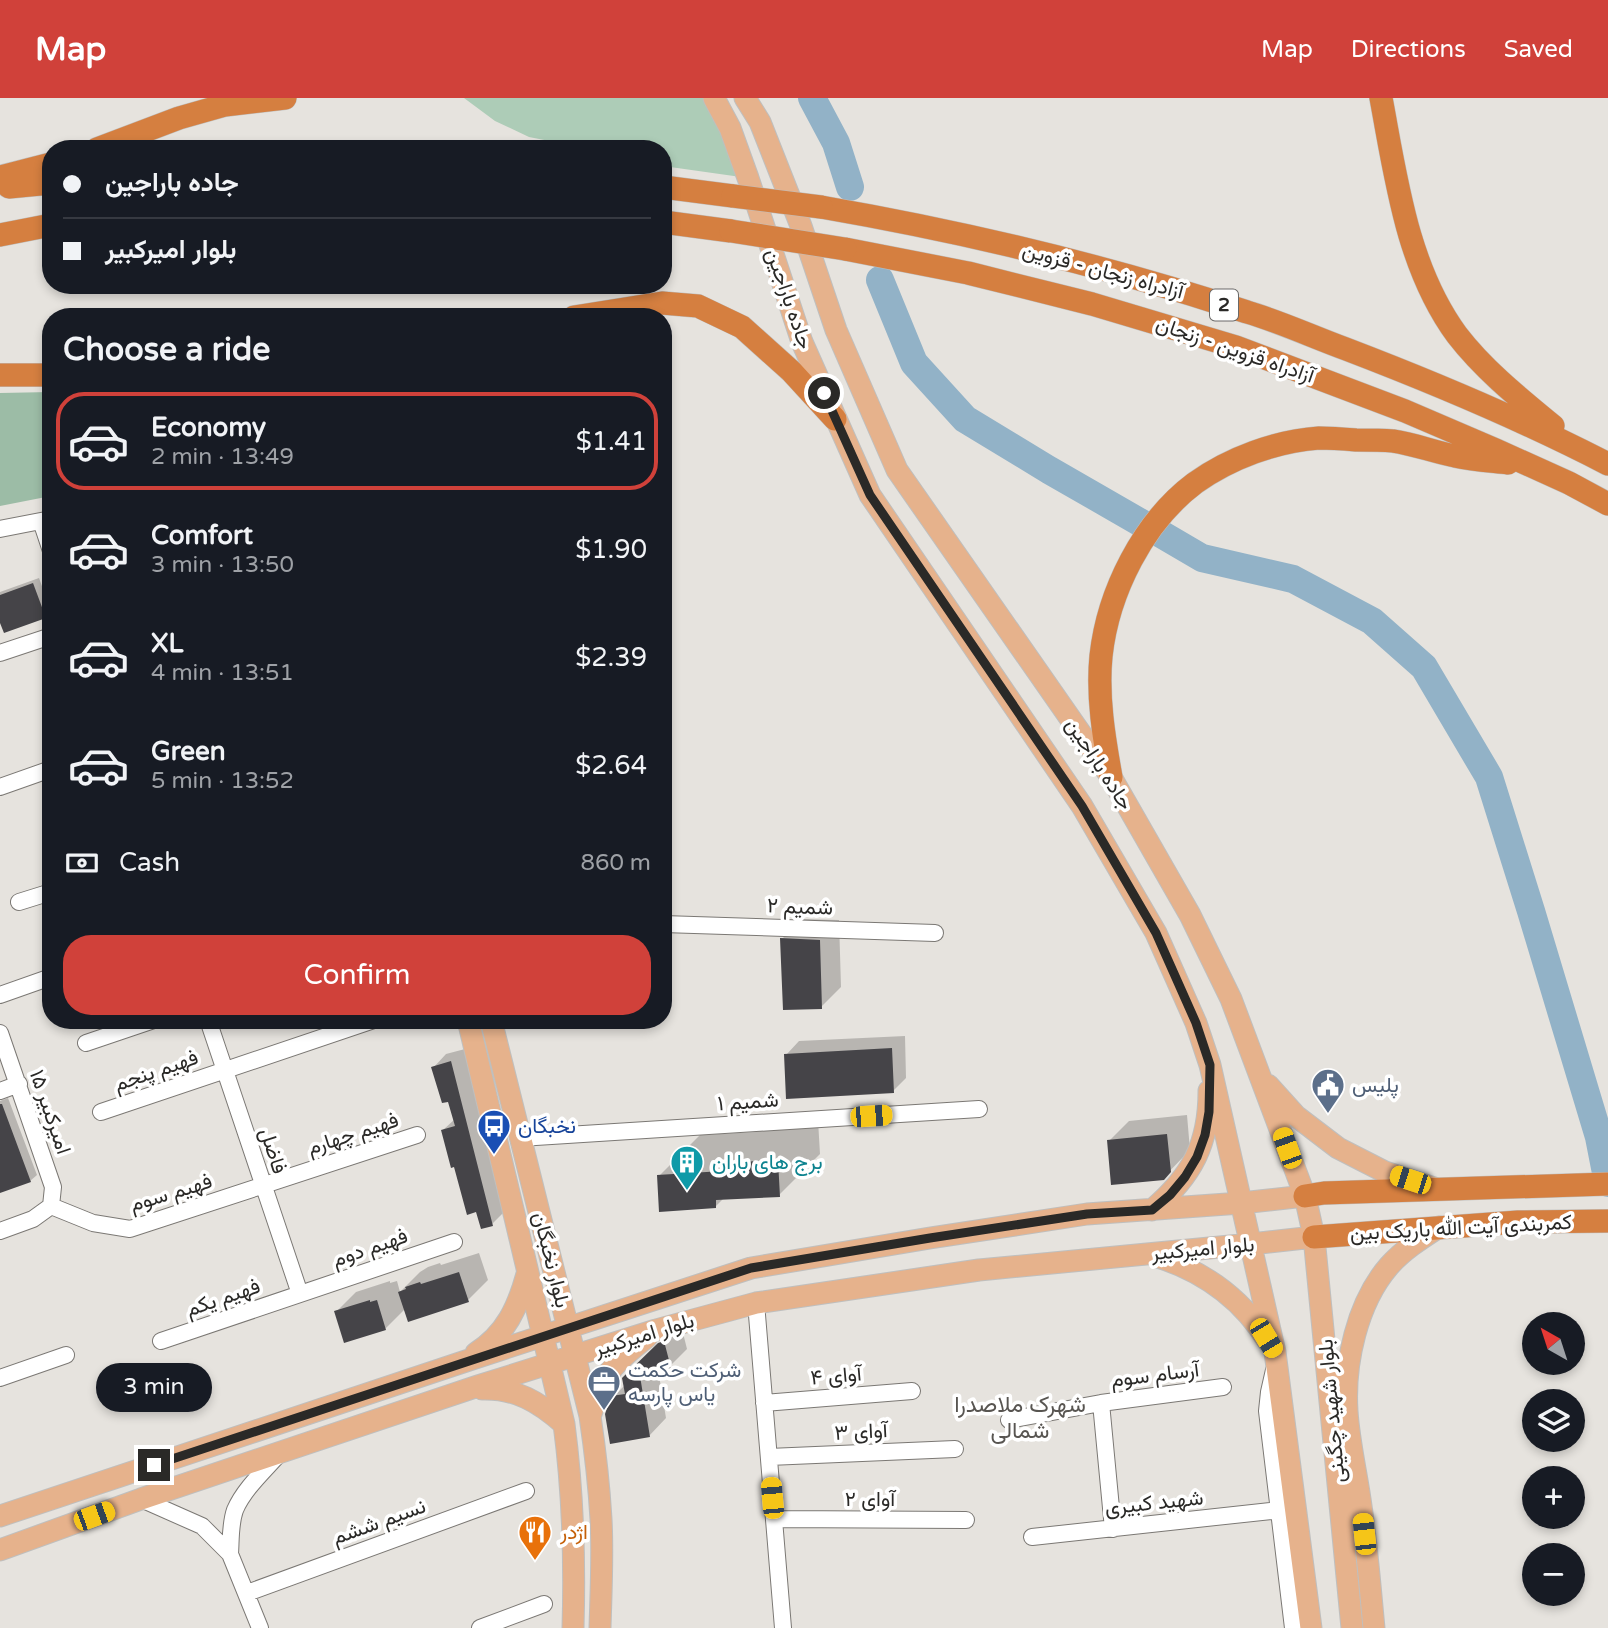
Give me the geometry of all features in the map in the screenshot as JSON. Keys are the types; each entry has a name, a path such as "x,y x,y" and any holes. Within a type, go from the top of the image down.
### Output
{"highway":[{"path":"121,140 179,118 225,105 285,98"},
{"path":"1381,98 1389,149 1407,226 1418,261 1437,302 1456,333 1480,362 1510,391 1582,451"},
{"path":"0,177 42,166"},
{"path":"0,188 42,184"},
{"name":"آزادراه زنجان - قزوین","path":"672,188 821,207 977,237 1099,267 1249,312 1400,370 1510,416 1608,464"},
{"name":"آزادراه قزوین - زنجان","path":"672,223 845,249 993,279 1092,304 1236,347 1387,404 1534,467 1608,503"},
{"path":"0,235 42,227"},
{"path":"631,308 662,303 698,306 742,327 791,371 835,419"},
{"path":"0,376 42,375"},
{"path":"1111,778 1104,738 1101,656 1112,605 1145,538 1165,512 1195,484 1231,462 1274,446 1319,438 1394,441 1456,456 1534,467"},
{"name":"کمربندی آیت الله باریک بین","path":"1305,1196 1324,1193 1608,1184"},
{"name":"کمربندی آیت الله باریک بین","path":"1314,1237 1439,1227 1608,1221"}],"main road":[{"name":"جاده باراجین","path":"707,98 730,128"},
{"name":"جاده باراجین","path":"714,98 730,128 802,342 870,495 1082,806 1156,933 1196,1023 1210,1065 1251,1244"},
{"name":"جاده باراجین","path":"745,98 760,122 801,226 836,330 897,470 1111,778 1190,915 1231,999 1305,1196"},
{"name":"جاده باراجین","path":"756,98 760,122"},
{"name":"بلوار نخبگان","path":"470,1029 564,1423 573,1521 573,1628"},
{"name":"بلوار نخبگان","path":"493,1029 590,1416 601,1519 600,1628"},
{"path":"1152,1210 1170,1195 1197,1157 1209,1112 1210,1065"},
{"path":"1261,1077 1296,1116 1338,1148 1385,1172 1436,1189"},
{"name":"بلوار امیرکبیر","path":"0,1516 751,1268 1087,1214 1305,1196"},
{"name":"بلوار شهید چگینی","path":"1305,1196 1314,1237 1352,1628"},
{"path":"1374,1628 1362,1510 1347,1411 1348,1373 1362,1312 1374,1285 1390,1264 1439,1227"},
{"name":"بلوار امیرکبیر","path":"0,1550 141,1499 474,1388 656,1330 755,1303 979,1270 1314,1237"},
{"path":"1251,1244 1276,1356 1311,1628"},
{"path":"1149,1254 1200,1274 1235,1299 1258,1324 1276,1356"},
{"path":"467,1360 486,1346 506,1325 520,1300 528,1272"},
{"path":"590,1416 605,1377 616,1363 656,1330"},
{"path":"467,1360 479,1364 482,1371 482,1379 474,1388"},
{"path":"474,1388 495,1388 521,1394 544,1406 564,1423"}],"street":[{"path":"0,529 42,521"},
{"path":"0,653 42,639"},
{"path":"0,787 42,772"},
{"path":"19,902 42,895"},
{"name":"شمیم ۲","path":"672,924 934,933"},
{"path":"0,995 42,980"},
{"path":"86,1043 127,1029"},
{"name":"فاضل","path":"211,1029 299,1294"},
{"name":"فهیم پنجم","path":"101,1112 347,1029"},
{"name":"امیرکبیر ۱۵","path":"0,1033 53,1187 51,1206"},
{"path":"0,1091 19,1084"},
{"name":"شمیم ۱","path":"520,1138 979,1109"},
{"name":"فهیم چهارم","path":"263,1185 417,1135"},
{"name":"فهیم سوم","path":"51,1206 93,1223 130,1229 263,1185"},
{"path":"0,1231 33,1219 51,1206"},
{"name":"فهیم دوم","path":"299,1294 454,1242"},
{"name":"فهیم یکم","path":"161,1341 299,1294"},
{"path":"755,1303 783,1628"},
{"path":"0,1378 66,1356"},
{"path":"1276,1356 1268,1411 1293,1628"},
{"name":"آرسام سوم","path":"1009,1420 1101,1403 1223,1387"},
{"name":"آوای ۴","path":"764,1403 912,1391"},
{"path":"1101,1403 1113,1529"},
{"name":"آوای ۳","path":"769,1457 955,1449"},
{"path":"230,1554 235,1510 250,1486 281,1452"},
{"name":"نسیم ششم","path":"247,1593 526,1491"},
{"path":"141,1499 202,1526 230,1554 260,1628"},
{"name":"شهید کبیری","path":"1032,1537 1280,1510"},
{"name":"آوای ۲","path":"774,1519 966,1520"},
{"path":"480,1628 544,1604"}],"green space":[{"path":"464,98 707,98 748,178 672,167 672,140 544,140 529,137 495,121"},
{"path":"42,392 42,498 0,506 0,393"}],"building":[{"path":"33,583 42,607 42,619 4,633 0,623 0,595"},
{"path":"780,938 820,940 822,1009 783,1010"},
{"path":"892,1048 894,1093 786,1099 784,1054"},
{"path":"451,1061 493,1226 481,1229 476,1212 467,1215 441,1130 455,1126 448,1102 442,1103 431,1067"},
{"path":"0,1104 31,1182 0,1193"},
{"path":"1167,1134 1171,1172 1164,1180 1111,1185 1107,1140"},
{"path":"778,1160 780,1197 716,1200 716,1208 659,1212 657,1175 723,1171 722,1163"},
{"path":"459,1272 469,1302 408,1322 398,1292 420,1282 421,1284"},
{"path":"377,1300 386,1330 344,1343 334,1311"},
{"path":"664,1341 671,1368 640,1376 650,1437 610,1444 605,1414 611,1396 625,1394 622,1378 658,1343"}],"waterway":[{"path":"812,98 836,143 850,187"},
{"path":"880,280 914,363 965,419 1143,524"},
{"path":"1161,534 1202,558 1293,579 1372,621 1424,667 1489,777 1599,1137 1608,1183"}],"place":[{"name":"پلیس","path":"1328,1115"},
{"name":"نخبگان","path":"494,1156"},
{"name":"برج های باران","path":"687,1192"},
{"name":"شرکت حکمت یاس پارسه","path":"604,1412"},
{"name":"اژدر","path":"535,1562"}],"district":[{"name":"شهرک ملاصدرا شمالی","path":"1020,1418"}],"route":[{"path":"154,1465 751,1268 1087,1214 1152,1210 1170,1195 1185,1177 1197,1157 1205,1135 1209,1112 1210,1065 1196,1023 1156,933 1082,806 870,495 824,393"}]}
